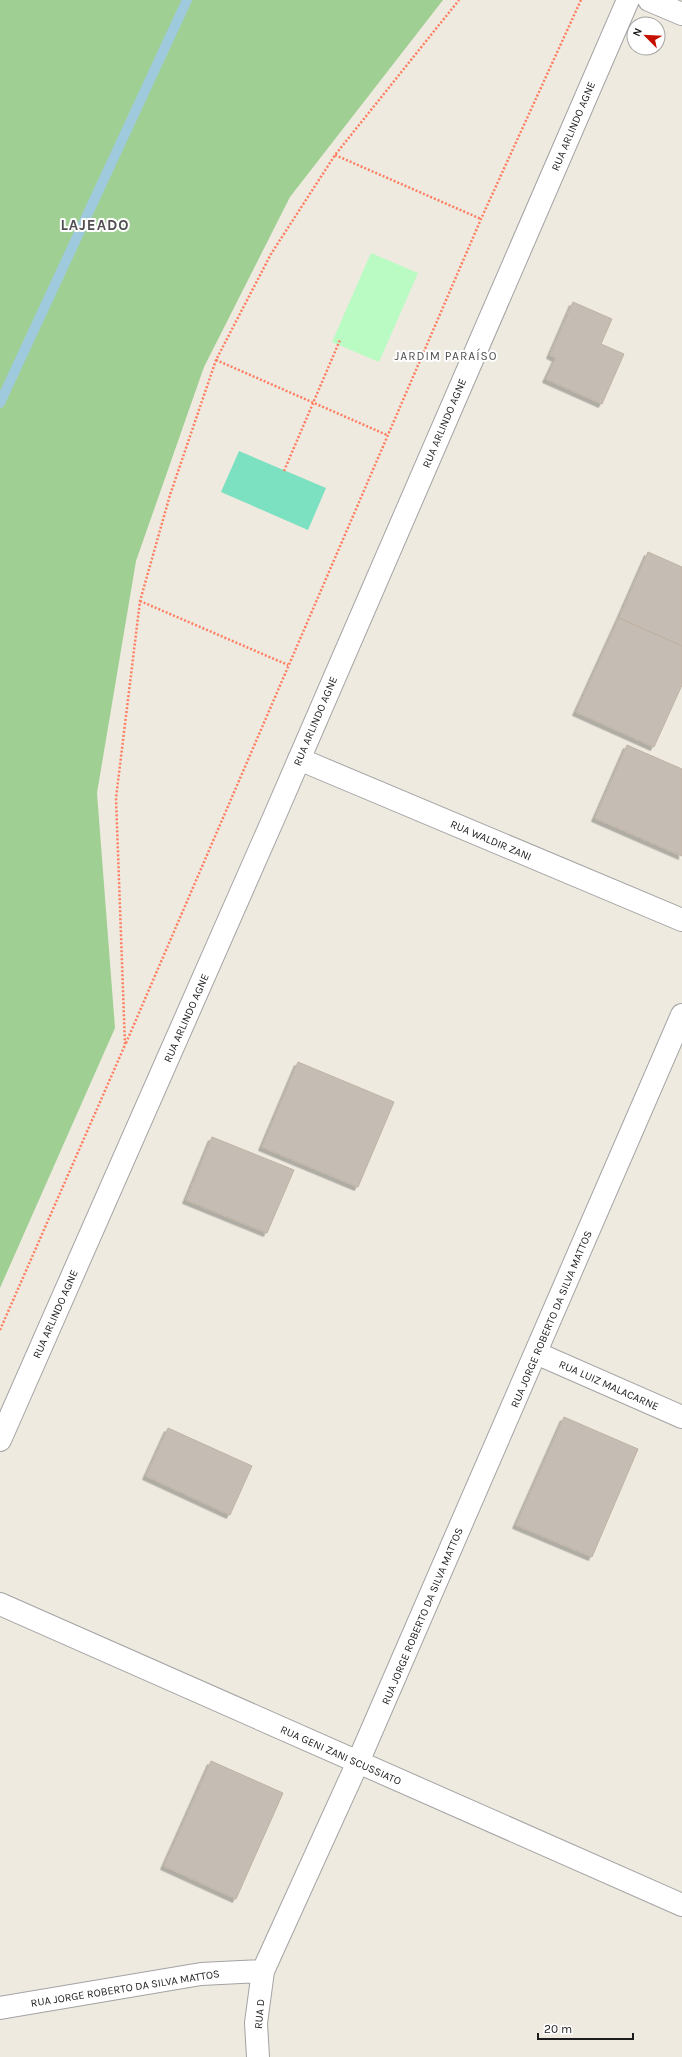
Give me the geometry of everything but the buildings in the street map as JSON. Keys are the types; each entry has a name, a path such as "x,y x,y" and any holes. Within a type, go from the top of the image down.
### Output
{"street":[{"name":"RUA ARLINDO AGNE","path":"0,1440 299,759 628,0"},
{"path":"649,0 682,14"},
{"name":"RUA WALDIR ZANI","path":"299,759 682,920"},
{"name":"RUA JORGE ROBERTO DA SILVA MATTOS","path":"0,2008 201,1974 263,1970 358,1762 682,1015"},
{"name":"RUA LUIZ MALACARNE","path":"536,1353 682,1417"},
{"name":"RUA GENI ZANI SCUSSIATO","path":"0,1604 682,1905"},
{"name":"RUA D","path":"258,2057 256,2023 263,1970"}],"path":[{"path":"125,1045 116,798 140,601 170,495 216,360 271,254 335,155 459,0"},
{"path":"0,1330 125,1045 481,219 581,0"},
{"path":"335,155 481,219"},
{"path":"284,471 340,340"},
{"path":"216,360 387,435"},
{"path":"140,601 288,665"}],"green space":[{"path":"0,0 443,0 290,197 204,367 136,561 97,793 115,1028 0,1288"},
{"path":"371,253 418,273 379,362 332,342"},
{"path":"239,451 326,488 308,530 221,492"}],"waterway":[{"path":"0,403 187,0"}],"district":[{"name":"LAJEADO","path":"95,225"},
{"name":"JARDIM PARAÍSO","path":"446,356"}]}
